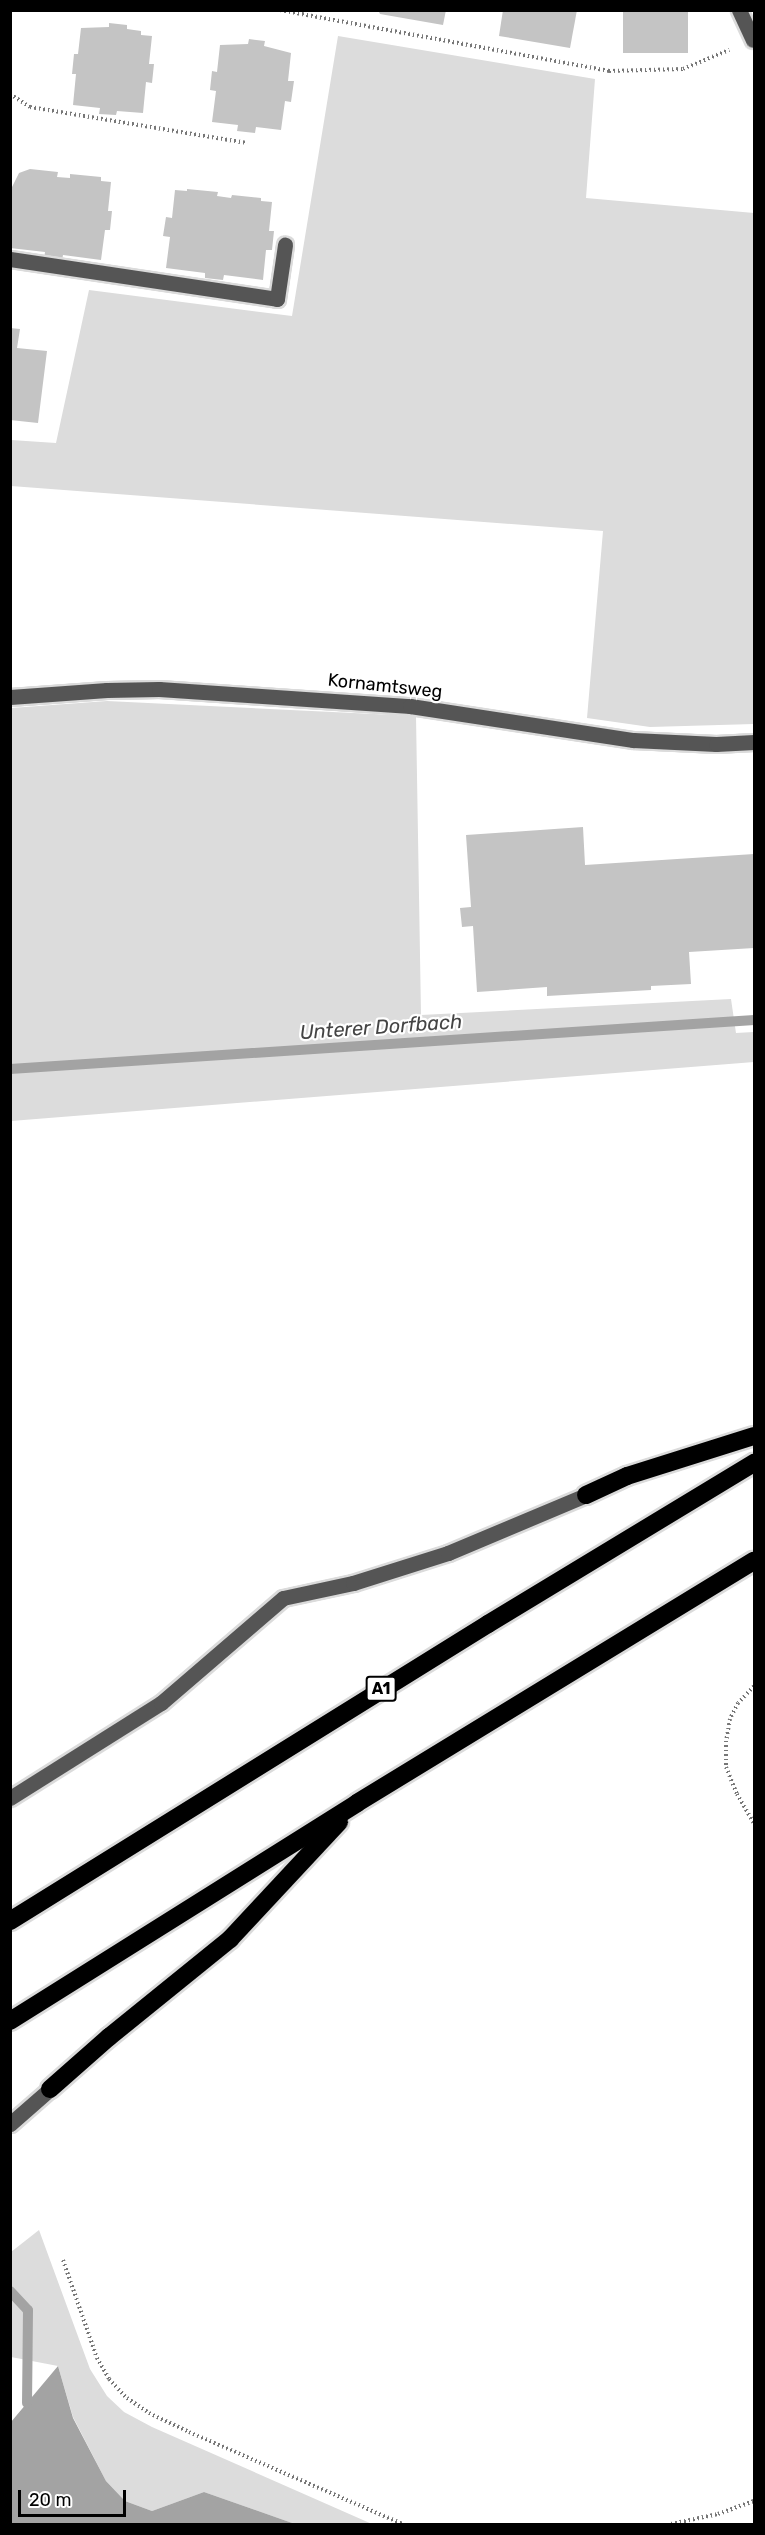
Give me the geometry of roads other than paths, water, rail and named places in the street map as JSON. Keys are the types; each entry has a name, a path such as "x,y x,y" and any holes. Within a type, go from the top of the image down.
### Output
{"highway":[{"path":"586,1495 627,1476 754,1436"},
{"name":"A1","path":"10,1921 458,1642 754,1462"},
{"path":"10,2021 357,1803 754,1561"},
{"path":"50,2089 109,2037 230,1939 357,1803"}],"street":[{"path":"739,10 753,40"},
{"path":"10,259 277,299 285,244"},
{"name":"Kornamtsweg","path":"10,697 159,689 410,706 633,740 716,744 754,742"},
{"path":"10,1798 161,1703 283,1598 353,1583 448,1553 586,1495"},
{"path":"10,2124 50,2089"}],"waterway":[{"name":"Unterer Dorfbach","path":"10,1069 754,1020"},
{"path":"10,2291 28,2310 27,2403"}]}
